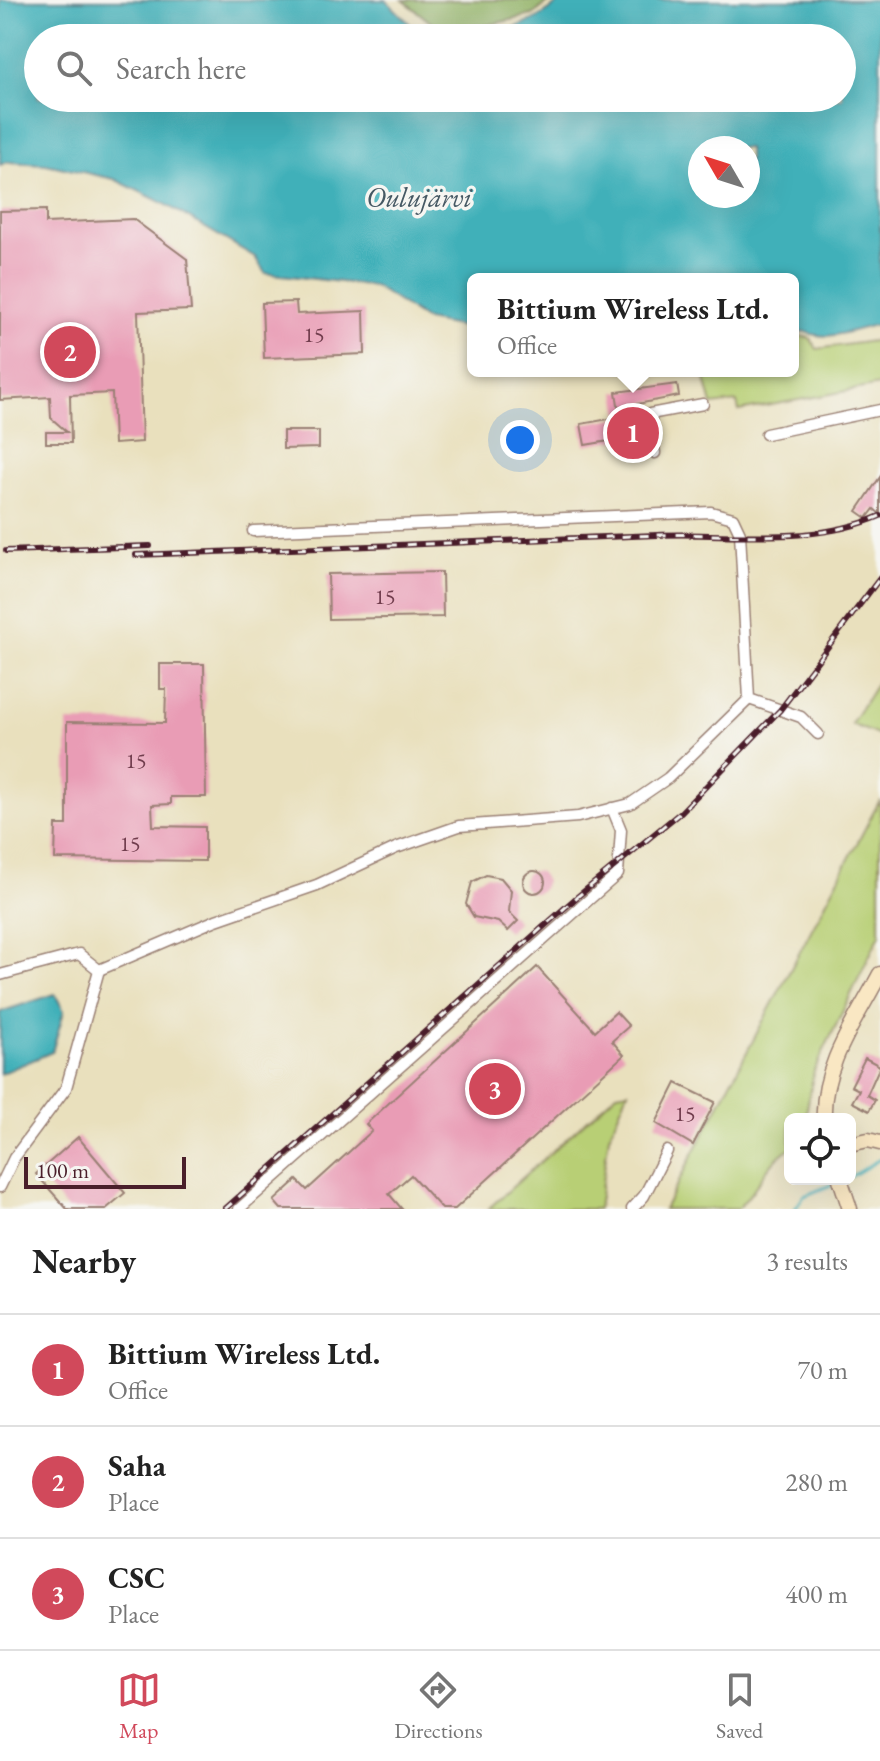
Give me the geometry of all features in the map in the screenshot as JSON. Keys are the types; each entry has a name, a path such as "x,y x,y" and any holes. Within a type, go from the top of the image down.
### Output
{"street":[{"path":"655,453 650,414 703,404"},
{"path":"766,434 880,410"},
{"path":"99,970 216,920 293,895 396,848 459,826 547,820 630,804 668,778 749,699 740,533 733,518 711,512 253,531"},
{"path":"749,699 801,717 818,734"},
{"path":"239,1209 618,874 621,830 612,808"},
{"path":"0,975 79,954 99,970"},
{"path":"0,1187 14,1158 66,1088 99,970"},
{"path":"824,1113 823,1095 834,1064 880,974"},
{"path":"856,1143 868,1140 880,1143"},
{"path":"632,1209 644,1196 667,1151"},
{"path":"842,1185 850,1209"}],"green space":[{"path":"403,0 551,0 533,15 492,24 433,24"},
{"path":"799,336 810,338 817,349 880,340 880,385 739,411 737,402 712,405 705,377 799,377"},
{"path":"880,678 880,736 851,724"},
{"path":"880,800 880,934 814,1071 806,1113 784,1113 784,1152 737,1209 664,1209"},
{"path":"628,1091 609,1136 598,1209 488,1209 617,1093"}],"water":[{"name":"Oulujärvi","path":"0,0 386,0 410,24 24,24 24,112 856,112 856,24 523,24 562,0 880,0 880,324 841,334 822,336 803,331 799,333 799,273 467,273 467,328 426,320 374,286 265,273 255,257 165,204 114,179 46,164 7,162 0,165"},
{"path":"55,994 64,1011 52,1052 0,1074 0,1012"}],"building":[{"path":"46,210 46,223 133,219 187,259 191,310 138,312 142,442 114,444 112,393 70,395 71,443 46,443 46,432 67,432 51,418 50,397 0,400 0,211"},
{"path":"296,302 297,314 364,311 365,354 264,358 262,303"},
{"path":"677,384 679,396 637,404 639,436 585,445 581,424 620,417 616,392"},
{"path":"283,431 319,431 319,448 283,449"},
{"path":"880,477 880,514 874,509 867,518 857,511"},
{"path":"442,572 443,617 329,619 328,574"},
{"path":"160,664 204,664 206,797 171,797 171,804 152,805 153,826 205,827 205,861 55,859 56,825 67,825 67,722 165,723 166,689 160,689"},
{"path":"534,871 542,874 545,882 542,890 534,893 526,890 523,882 526,874"},
{"path":"486,875 501,878 511,890 509,912 518,921 508,931 498,922 474,917 466,904 472,882"},
{"path":"537,967 595,1031 616,1012 629,1026 612,1041 624,1055 455,1209 442,1209 411,1175 389,1194 402,1209 281,1209 274,1201 297,1180 307,1190 372,1131 366,1124"},
{"path":"865,1058 880,1066 867,1095 875,1100 869,1111 852,1102 859,1090 851,1086"},
{"path":"676,1083 715,1102 693,1145 656,1123"},
{"path":"78,1137 125,1193 106,1209 67,1209 36,1174"}],"waterway":[{"path":"856,1173 880,1159"},
{"path":"795,1209 804,1196 831,1185"}],"railway":[{"path":"136,555 658,535 771,536 827,531 880,516"},
{"path":"6,551 150,546"},
{"path":"225,1209 577,897 681,812 780,710 880,578"}],"place":[{"name":"Saha","path":"70,352"},
{"name":"Bittium Wireless Ltd.","path":"633,433"},
{"name":"CSC","path":"495,1089"}]}
